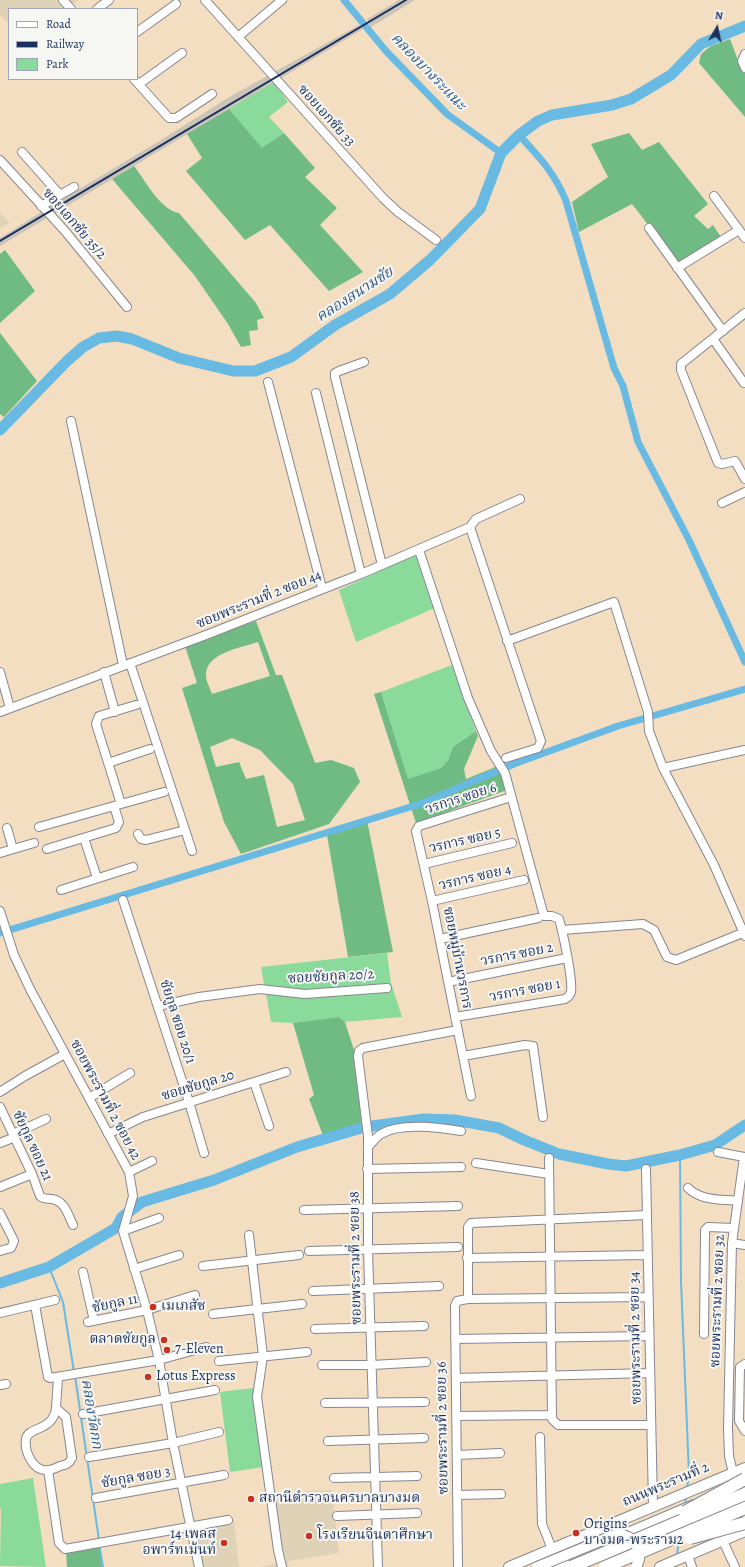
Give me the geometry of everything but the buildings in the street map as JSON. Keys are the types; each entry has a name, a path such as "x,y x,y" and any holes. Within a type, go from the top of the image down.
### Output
{"highway":[{"path":"642,1537 745,1479"},
{"path":"551,1567 696,1505 745,1486"},
{"path":"571,1567 745,1494"},
{"path":"605,1567 745,1508"},
{"path":"613,1567 745,1512"},
{"path":"648,1549 745,1523"}],"main road":[{"name":"ถนนพระรามที่ 2","path":"509,1567 745,1468"},
{"path":"663,1566 745,1532"},
{"path":"537,1567 617,1534 628,1536 636,1543 640,1556 636,1567"}],"street":[{"path":"63,0 70,8"},
{"path":"98,8 109,0"},
{"name":"ซอยเอกชัย 33","path":"205,0 383,198 398,212 436,240"},
{"path":"238,37 282,0"},
{"path":"138,31 176,4"},
{"path":"182,53 136,82 169,118 176,118 212,94"},
{"path":"745,54 742,61 745,68"},
{"path":"22,152 60,195"},
{"name":"ซอยเอกชัย 35/2","path":"0,160 65,231 127,307"},
{"path":"41,206 74,187"},
{"path":"714,196 745,238"},
{"path":"649,228 723,331"},
{"path":"677,268 739,230"},
{"path":"745,313 681,364 681,370 718,463 722,464 735,461 745,479"},
{"path":"713,339 744,383"},
{"path":"364,362 338,371 335,373 335,377 382,565"},
{"path":"268,382 322,588"},
{"path":"316,394 362,574"},
{"path":"71,421 127,664 192,852"},
{"path":"722,503 745,492"},
{"name":"ซอยพระรามที่ 2 ซอย 44","path":"0,712 206,635 322,588 362,574 470,527 476,519 520,498"},
{"path":"470,527 541,741 538,748 506,758"},
{"path":"419,550 468,698 491,752 502,770 511,797 541,917"},
{"path":"507,641 614,602 648,712 649,731 663,768 708,854 744,934 676,960 667,957 654,930 643,924 562,930"},
{"path":"0,672 10,708"},
{"path":"104,672 115,712"},
{"path":"47,849 116,828 119,822 117,805 108,763 96,724 99,716 136,705"},
{"path":"108,763 150,749"},
{"path":"663,768 745,750"},
{"path":"39,827 164,792"},
{"name":"วรการ ซอย 6","path":"418,826 511,797"},
{"name":"ซอยหมู่บ้านวรการ","path":"418,826 416,836 432,901 471,1096"},
{"path":"7,828 13,849"},
{"path":"138,834 141,839 146,840 185,830"},
{"path":"84,838 97,878"},
{"path":"0,853 34,843"},
{"name":"วรการ ซอย 5","path":"424,864 512,843"},
{"path":"61,890 133,867"},
{"name":"วรการ ซอย 4","path":"432,901 524,880"},
{"name":"ชัยกูล ซอย 20/1","path":"123,900 189,1102 204,1153"},
{"name":"ซอยพระรามที่ 2 ซอย 42","path":"0,911 6,931 30,989 129,1172 133,1196 124,1227"},
{"path":"440,939 541,917 552,916 559,919 567,958"},
{"name":"วรการ ซอย 2","path":"448,982 567,958"},
{"name":"วรการ ซอย 1","path":"455,1017 565,999 570,996 571,990 567,958"},
{"name":"ซอยชัยกูล 20/2","path":"158,1006 199,997 260,989 305,994 387,988"},
{"name":"ซอยพระรามที่ 2 ซอย 38","path":"378,1567 367,1209 368,1136 360,1081 359,1051 363,1048 458,1030"},
{"path":"463,1056 525,1045 533,1046 543,1117"},
{"path":"0,1092 34,1070 65,1054"},
{"path":"254,1082 286,1072"},
{"path":"89,1098 130,1073"},
{"name":"ซอยชัยกูล 20","path":"108,1134 143,1117 254,1082 269,1126"},
{"name":"ชัยกูล ซอย 21","path":"0,1107 32,1174 40,1196 42,1198 57,1200 64,1206 73,1225"},
{"path":"0,1144 46,1119"},
{"path":"368,1147 380,1134 410,1127 431,1127 461,1131"},
{"name":"ซอยพระรามที่ 2 ซอย 32","path":"718,1152 744,1158 744,1167 732,1243 728,1428 729,1456 733,1473"},
{"path":"549,1158 552,1419 558,1425 651,1424"},
{"path":"129,1172 152,1161"},
{"path":"476,1163 549,1174"},
{"path":"367,1169 462,1167"},
{"name":"ซอยพระรามที่ 2 ซอย 34","path":"646,1168 653,1506"},
{"path":"0,1187 32,1174"},
{"path":"688,1188 694,1194 702,1197 738,1200"},
{"path":"304,1210 458,1206"},
{"path":"0,1213 14,1241 11,1248 0,1251"},
{"path":"647,1215 471,1222 468,1227 467,1258 468,1299 648,1297"},
{"path":"159,1218 124,1227 159,1360 173,1443 192,1526 198,1567"},
{"path":"704,1334 705,1230 708,1227 734,1228"},
{"path":"249,1235 263,1356 257,1397 278,1550 282,1567"},
{"path":"732,1243 745,1245"},
{"path":"309,1251 458,1247"},
{"path":"134,1269 179,1255"},
{"path":"467,1258 647,1255"},
{"path":"203,1266 298,1256"},
{"name":"ชัยกูล 11","path":"83,1272 91,1322 147,1310 195,1295"},
{"path":"313,1291 439,1286"},
{"name":"ซอยพระรามที่ 2 ซอย 36","path":"458,1567 455,1306 457,1301 468,1299"},
{"path":"0,1313 55,1300"},
{"path":"213,1314 302,1304"},
{"path":"35,1305 48,1377 58,1378 159,1360 206,1347"},
{"path":"315,1329 371,1329 424,1326"},
{"path":"455,1339 649,1336"},
{"path":"219,1361 307,1352"},
{"path":"322,1365 372,1365 426,1362"},
{"path":"745,1364 740,1367 738,1421 745,1431"},
{"path":"456,1378 650,1373"},
{"path":"56,1408 67,1420 72,1458 68,1464 48,1470 39,1468 32,1462 28,1454 26,1439 30,1432 48,1425 56,1414 56,1408 58,1378"},
{"path":"83,1414 215,1390"},
{"path":"325,1403 425,1402"},
{"path":"456,1416 552,1415"},
{"path":"89,1457 173,1443 219,1432"},
{"path":"540,1437 542,1524 552,1550"},
{"path":"328,1441 424,1438"},
{"path":"456,1455 500,1453"},
{"path":"48,1470 61,1546 69,1549 228,1520"},
{"name":"ชัยกูล ซอย 3","path":"96,1498 224,1474"},
{"path":"334,1478 418,1476"},
{"path":"457,1495 501,1494"},
{"path":"337,1516 416,1513"},
{"path":"723,1541 735,1567"},
{"path":"686,1556 692,1567"}],"shaded area":[{"path":"0,0 79,0 64,8 8,8 8,23 0,15"},
{"path":"399,0 415,0 371,27 367,19"},
{"path":"359,25 363,29 0,246 0,238 41,212 231,96"},
{"path":"0,213 10,223 0,228"},
{"name":"โรงเรียนจินดาศึกษา","path":"332,1490 339,1553 288,1561 288,1567 262,1567 287,1561 283,1551 274,1495"},
{"path":"234,1520 239,1567 202,1567 195,1528"}],"green space":[{"path":"730,39 739,63 745,69 745,117 699,63 701,54 711,46"},
{"path":"274,82 288,102 269,117 284,133 262,149 229,109"},
{"path":"229,109 262,148 284,133 315,168 305,177 337,208 320,225 363,272 329,291 270,225 245,240 186,171 202,158 187,134"},
{"path":"629,133 642,150 659,142 708,204 694,216 708,229 713,225 721,237 678,263 632,204 579,232 572,202 608,177 591,144"},
{"path":"134,166 159,201 172,211 179,213 256,303 264,318 257,320 258,330 249,331 251,345 241,347 228,324 195,276 112,179"},
{"path":"5,250 35,291 0,323 0,254"},
{"path":"0,333 37,381 4,417 0,414"},
{"path":"417,554 435,608 356,642 339,590"},
{"path":"256,621 276,675 282,675 315,763 331,760 354,768 360,782 329,824 241,854 224,822 182,688 197,683 185,646","holes":["258,642 270,676 212,694 206,676 207,668 211,662 217,657 233,649","232,738 260,750 293,784 305,820 277,827 264,775 246,779 239,762 216,767 210,747"]},
{"path":"452,665 476,731 453,747 448,760 441,768 408,780 381,692"},
{"path":"381,692 408,779 441,768 448,760 453,747 476,731 478,736 464,769 466,779 498,766 507,790 416,823 374,694"},
{"path":"367,820 393,952 348,957 327,835"},
{"path":"387,953 391,983 402,1017 345,1022 339,1017 293,1023 271,1022 261,967"},
{"path":"339,1017 345,1022 354,1050 359,1049 361,1123 324,1138 309,1099 314,1095 293,1023"},
{"path":"253,1388 264,1467 230,1472 220,1392"},
{"path":"33,1478 46,1567 0,1566 0,1484"},
{"path":"99,1545 102,1567 67,1567 66,1551"}],"waterway":[{"name":"คลองบางระแนะ","path":"344,0 386,51 447,114 501,153"},
{"name":"คลองสนามชัย","path":"0,430 67,361 83,347 99,338 117,336 132,339 179,358 233,371 255,371 291,357 335,325 390,294 430,260 480,209 501,153 519,135 538,121 552,115 612,105 631,99 671,75 701,44 745,26"},
{"path":"519,135 540,158 551,173 566,201 614,368 623,386 638,442 689,540 745,662"},
{"path":"0,933 420,804 514,764 618,726 745,689"},
{"path":"0,1283 49,1267 116,1228 122,1217 142,1202 214,1180 297,1147 365,1127 424,1119 455,1120 499,1128 559,1154 608,1164 626,1166 680,1155 715,1145 745,1125"},
{"path":"680,1155 681,1281 689,1475 687,1488"},
{"name":"คลองวัดกก","path":"49,1267 63,1302 74,1372"},
{"name":"คลองวัดกก","path":"75,1376 99,1540"},
{"path":"685,1506 686,1496"},
{"path":"677,1555 679,1540"},
{"name":"คลองวัดกก","path":"99,1544 103,1567"}],"railway":[{"path":"0,241 406,0"}],"place":[{"name":"เมเภสัช","path":"153,1307"},
{"name":"ตลาดชัยกูล","path":"164,1340"},
{"name":"7-Eleven","path":"167,1350"},
{"name":"Lotus Express","path":"148,1377"},
{"name":"สถานีตำรวจนครบาลบางมด","path":"251,1499"},
{"name":"Origins บางมด-พระราม2","path":"576,1533"},
{"name":"โรงเรียนจินดาศึกษา","path":"309,1536"},
{"name":"14 เพลส อพาร์ทเม้นท์","path":"224,1543"}]}
